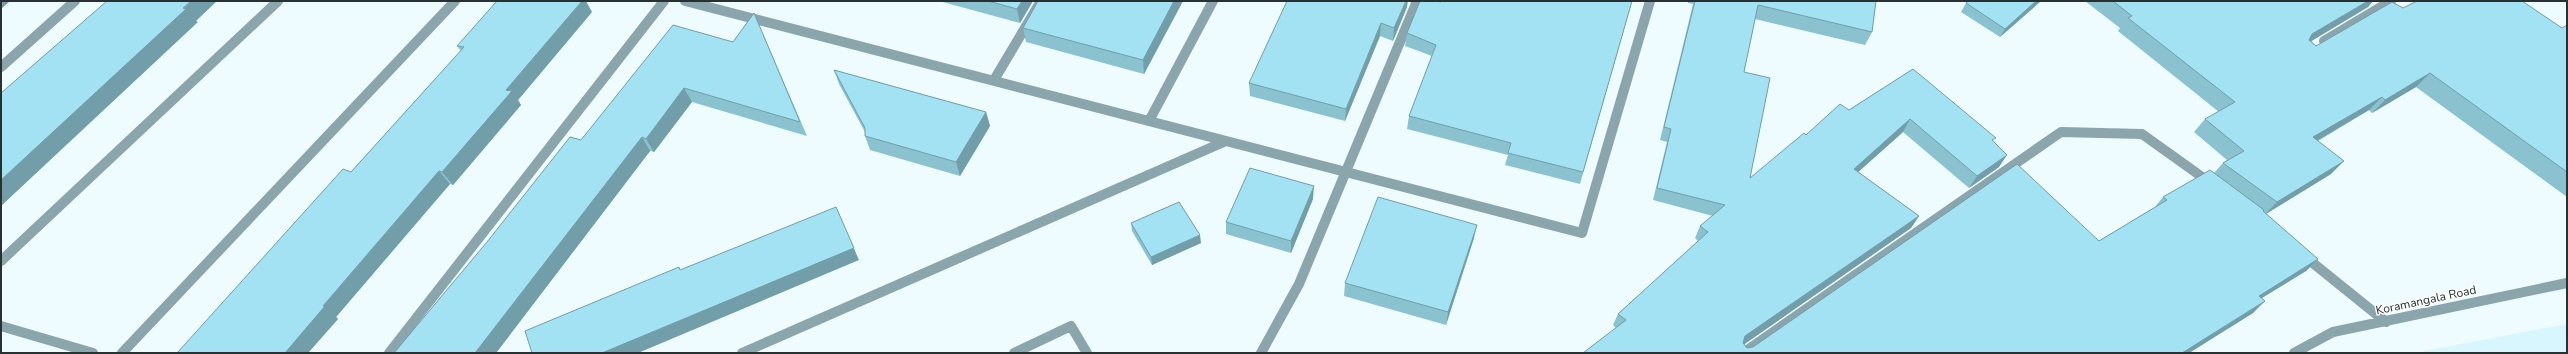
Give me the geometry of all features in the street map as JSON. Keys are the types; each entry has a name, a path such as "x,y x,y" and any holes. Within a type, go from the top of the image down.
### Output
{"street":[{"path":"1,67 75,1"},
{"path":"1,261 278,1"},
{"path":"122,353 455,1"},
{"path":"389,353 664,1"},
{"path":"685,1 1582,233 1650,1"},
{"path":"994,80 1041,1"},
{"path":"1149,121 1213,1"},
{"path":"1261,353 1299,284 1348,172 1417,1"},
{"path":"2317,45 2391,1"},
{"path":"1743,353 2061,132 2142,134 2219,190"},
{"path":"742,353 764,348 1226,141"},
{"path":"2294,248 2386,322"},
{"name":"Koramangala Road","path":"2294,353 2333,332 2567,283"},
{"path":"1,326 93,353"},
{"path":"1014,353 1071,326 1087,353"}],"shaded area":[{"path":"2567,324 2567,353 2417,353 2419,352"}],"building":[{"path":"107,1 191,1 183,8 186,9 1,180 1,93"},
{"path":"497,1 582,1 506,90 512,91 442,172 439,171 323,306 325,306 285,353 177,353 343,169 351,172 464,47 457,46"},
{"path":"988,1 1022,1 1017,9"},
{"path":"1038,1 1174,1 1143,60 1023,28"},
{"path":"1287,1 1406,1 1394,28 1381,23 1346,109 1249,83"},
{"path":"1420,1 1632,1 1583,172 1508,153 1511,143 1409,116 1436,45 1407,33"},
{"path":"1695,1 1876,1 1872,32 1758,5 1744,72 1770,78 1750,178 1804,133 1806,135 1840,104 1849,110 1913,69 1996,138 1992,140 2007,155 1977,176 1910,119 1854,169 1919,216 1745,336 1743,343 1747,348 1753,347 2017,164 2099,241 2167,200 2163,197 2210,170 2264,210 2263,211 2318,259 2259,296 2265,301 2182,353 1583,353 1626,320 1618,314 1708,232 1700,226 1725,205 1657,188 1671,129 1664,127"},
{"path":"1968,1 2036,1 2005,29 1966,3"},
{"path":"2113,1 2368,1 2312,34 2309,40 2316,46 2392,2 2403,8 2417,1 2522,1 2562,28 2567,25 2567,172 2430,73 2385,100 2382,97 2313,137 2344,161 2277,202 2223,163 2244,151 2205,119 2235,102 2128,18 2132,16"},
{"path":"754,13 800,122 684,88 646,139 642,137 475,353 394,353 487,242 570,137 581,140 673,25 733,42"},
{"path":"834,70 986,112 956,162 865,136 865,128"},
{"path":"1250,168 1314,186 1291,241 1226,222"},
{"path":"1378,197 1477,225 1448,312 1345,283"},
{"path":"1179,202 1200,235 1151,257 1131,223"},
{"path":"836,207 854,248 602,353 532,353 525,331 679,267 680,270"}]}
